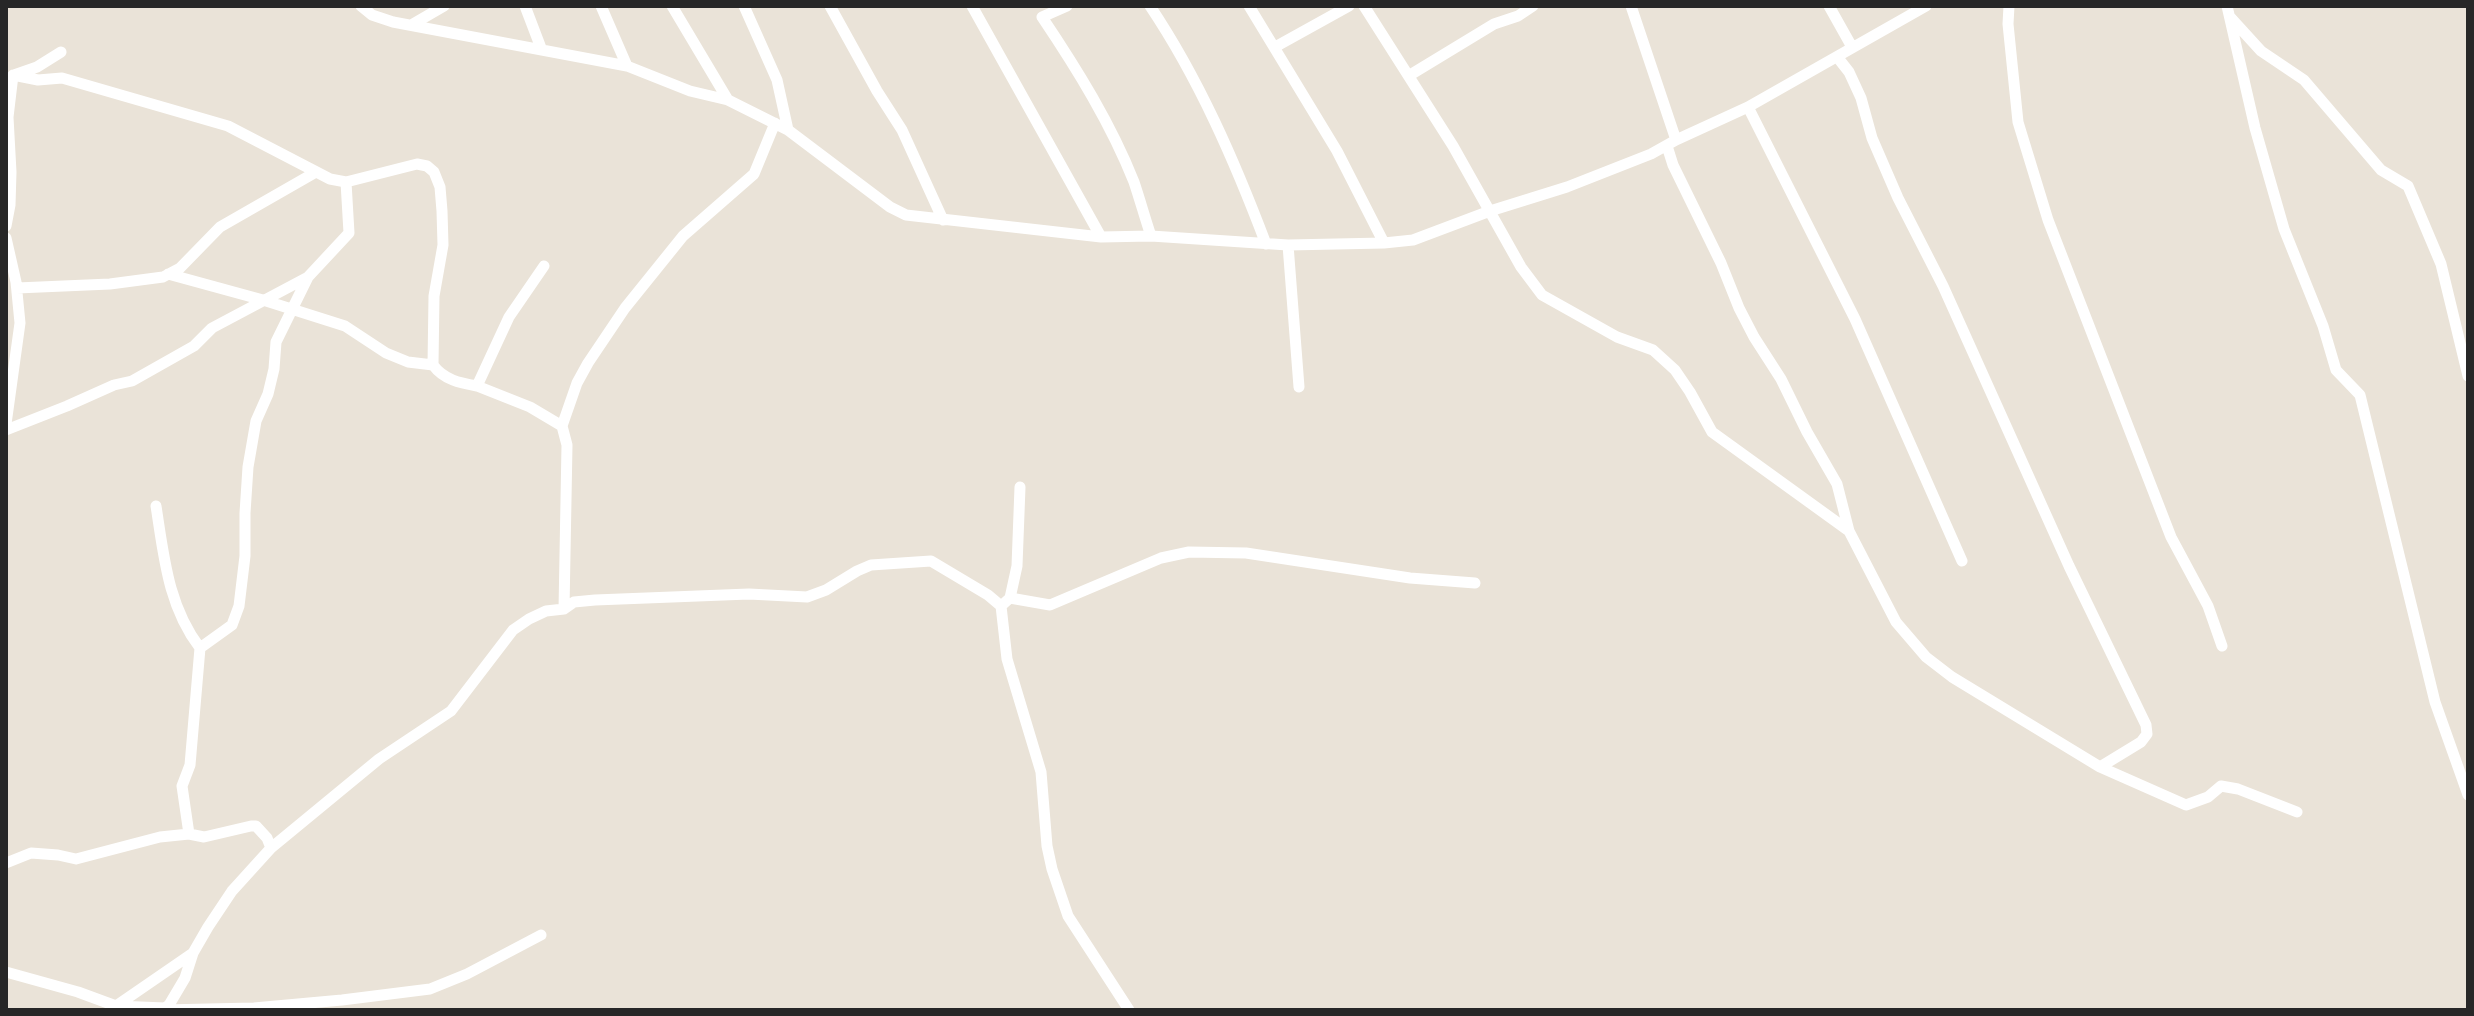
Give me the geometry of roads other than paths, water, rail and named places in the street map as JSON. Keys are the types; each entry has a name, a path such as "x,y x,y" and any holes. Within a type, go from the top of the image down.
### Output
{"street":[{"path":"361,6 372,15 393,22 627,66 690,91 728,100 788,130 890,207 906,215 1101,237 1151,236 1288,245 1413,240 1567,187 1748,107 1926,6"},
{"path":"413,24 444,6"},
{"path":"525,6 541,48"},
{"path":"601,6 627,66"},
{"path":"672,6 728,100"},
{"path":"744,6 777,80 788,130"},
{"path":"830,6 902,130 943,220"},
{"path":"972,6 1101,237"},
{"path":"1067,6 1042,17 1067,54 1114,139 1134,183 1151,236"},
{"path":"1150,6 1195,83 1245,190 1266,244"},
{"path":"1249,6 1337,151 1384,243"},
{"path":"1275,47 1349,6"},
{"path":"1364,6 1410,75 1521,267 1542,295 1617,337 1653,350 1683,381 1712,432 1849,531"},
{"path":"1410,75 1494,24 1518,16 1533,6"},
{"path":"1631,6 1672,143 1673,165 1721,263 1739,308 1837,484 1849,531 1896,622 1926,657 1952,677 2100,767 2186,805 2208,797 2221,786 2238,789 2297,812"},
{"path":"1829,6 1852,47"},
{"path":"2009,6 2018,122 2048,220 2171,537 2202,593 2222,646"},
{"path":"2228,11 2261,51 2304,80 2381,170 2408,186 2441,264 2468,376"},
{"path":"2228,11 2255,128 2284,229 2323,326 2336,370 2360,395 2435,702 2468,795"},
{"path":"9,74 37,67 61,52"},
{"path":"1838,58 1855,85 1872,138 1898,198 1943,286 2069,566 2146,725 2147,734 2141,742 2100,767"},
{"path":"9,74 38,80 62,78 228,126 330,179 346,182 417,164 427,166 434,172 440,187 443,245 434,296 433,365 453,381 477,386 530,407 562,426"},
{"path":"6,226 11,172 9,74"},
{"path":"1748,107 1861,332 1962,561"},
{"path":"564,609 567,445 562,426 583,373 625,308 683,236 754,174 775,123"},
{"path":"17,288 110,284 168,274 180,268 220,227 316,172"},
{"path":"200,648 232,625 239,606 245,556 248,467 256,421 268,394 276,342 291,309 308,277 349,233 346,182"},
{"path":"6,238 17,288 20,323 6,427 35,420 114,385 132,381 194,346 212,328 308,277"},
{"path":"1288,245 1299,387"},
{"path":"477,386 509,317 544,266"},
{"path":"168,274 345,326 386,353 408,362 433,365"},
{"path":"1020,487 1017,566 1005,602 1007,659 1041,772 1047,846 1055,880 1068,916 1129,1010"},
{"path":"156,506 171,592 188,631 200,648 190,765 182,786 189,834"},
{"path":"164,1009 185,978 193,953 232,891 271,848 379,759 451,711 513,630 546,611 564,609 574,602 595,600 749,594 807,597 871,565 911,561 931,561 1005,602 1050,605 1161,558 1189,552 1246,553 1410,578 1475,583"},
{"path":"6,863 31,853 76,859 145,840 189,834 204,837 256,826 271,848"},
{"path":"6,972 116,1006 254,1008 430,989 467,974 541,935"},
{"path":"116,1006 193,953"}]}
